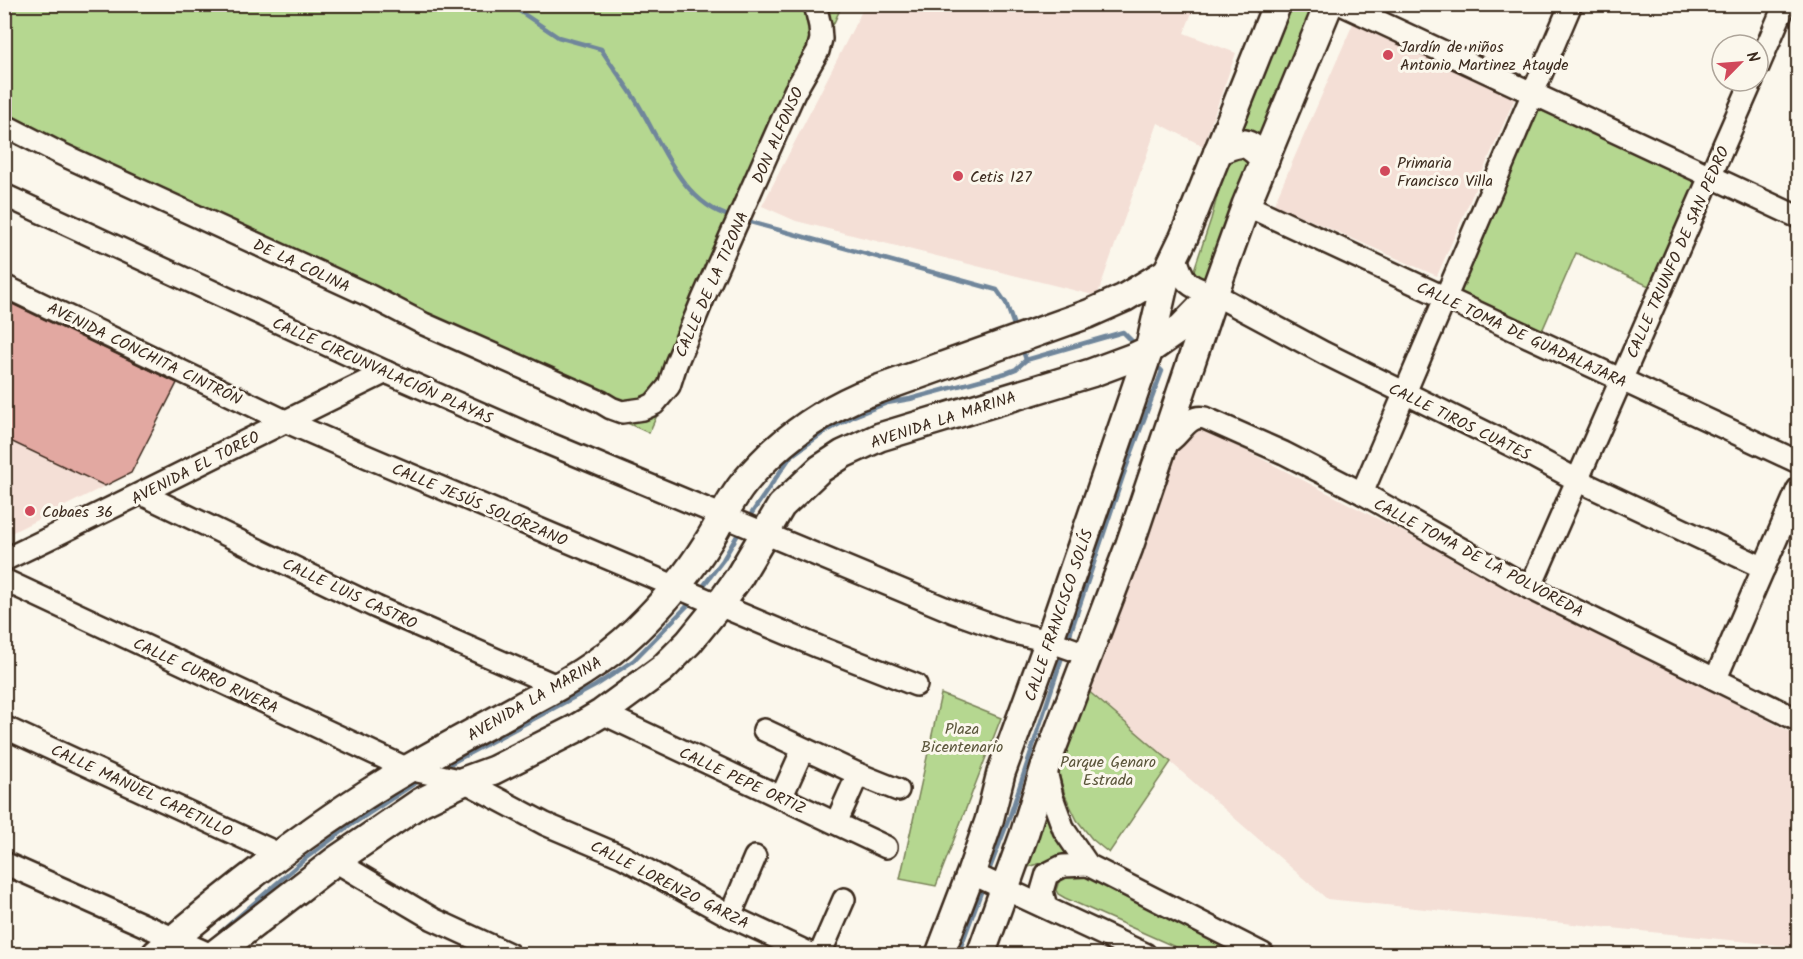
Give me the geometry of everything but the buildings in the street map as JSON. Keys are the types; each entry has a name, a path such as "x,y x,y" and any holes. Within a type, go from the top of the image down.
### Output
{"main road":[{"name":"CALLE FRANCISCO SOLÍS","path":"940,954 989,821 1001,773 1147,356 1171,263 1277,4"},
{"path":"981,954 1045,767 1089,655 1168,434 1246,206 1329,4"},
{"path":"1218,151 1232,144 1243,142 1251,145 1265,160"},
{"name":"AVENIDA LA MARINA","path":"166,946 279,854 408,769 560,687 610,654 637,630 675,587 696,561 742,485 788,438 835,407 893,383 1107,306 1171,263"},
{"name":"AVENIDA LA MARINA","path":"215,954 335,861 421,802 464,781 494,770 602,713 662,669 689,642 719,605 739,577 781,506 820,468 843,454 880,437 1091,373 1134,357 1147,356 1182,327 1214,294"}],"street":[{"name":"DON ALFONSO","path":"802,4 810,25 809,65"},
{"name":"DON ALFONSO","path":"745,205 809,65 818,51 821,39 819,15 815,4"},
{"path":"1341,4 1798,217"},
{"path":"1362,493 1572,4"},
{"path":"1770,39 1785,4"},
{"name":"CALLE TRIUNFO DE SAN PEDRO","path":"1530,588 1747,93"},
{"name":"DE LA COLINA","path":"4,125 59,153 359,291 424,324 601,402"},
{"name":"CALLE CIRCUNVALACIÓN PLAYAS","path":"4,195 386,372 560,448 954,612 1010,632 1049,641 1089,655"},
{"name":"CALLE DE LA TIZONA","path":"601,402 626,403 648,396 676,364 745,205"},
{"name":"CALLE TOMA DE GUADALAJARA","path":"1246,206 1798,462"},
{"name":"CALLE TIROS CUATES","path":"1171,263 1187,283 1195,289 1214,294 1405,394 1577,480 1764,568"},
{"name":"AVENIDA CONCHITA CINTRÓN","path":"4,286 285,421"},
{"name":"AVENIDA EL TOREO","path":"4,560 386,372"},
{"name":"CALLE TOMA DE LA POLVOREDA","path":"1168,434 1173,441 1190,420 1198,416 1284,453 1362,493 1530,588 1798,720"},
{"name":"CALLE JESÚS SOLÓRZANO","path":"285,421 675,587"},
{"path":"1716,678 1798,489"},
{"name":"CALLE LUIS CASTRO","path":"142,494 376,608 560,687"},
{"name":"CALLE CURRO RIVERA","path":"4,580 408,769"},
{"path":"675,587 916,686"},
{"name":"CALLE PEPE ORTIZ","path":"602,713 886,847"},
{"name":"CALLE MANUEL CAPETILLO","path":"4,727 279,854"},
{"path":"764,730 898,790"},
{"path":"781,798 804,749"},
{"path":"1045,767 1064,830 1088,865 1263,954"},
{"path":"408,769 464,781"},
{"path":"836,823 858,774"},
{"name":"CALLE LORENZO GARZA","path":"464,781 545,824 623,857 730,916 811,954"},
{"path":"730,916 755,857"},
{"path":"335,861 434,919 509,954"},
{"path":"4,863 166,946 209,954"},
{"path":"1046,907 1042,891 1047,874 1064,866 1088,865"},
{"path":"971,873 1046,907 1118,948 1145,954"},
{"path":"820,954 844,899"}],"shaded area":[{"name":"Cetis 127","path":"865,5 1195,5 1184,33 1236,53 1203,146 1158,123 1097,296 796,221 762,206"},
{"name":"Primaria Francisco Villa","path":"1355,19 1518,91 1437,276 1274,204"},
{"path":"1202,428 1798,736 1798,947 1327,899 1087,689 1175,449"},
{"name":"Cobaes 36","path":"5,438 105,486 5,536"}],"green space":[{"path":"4,5 842,5 649,433 5,138"},
{"path":"1287,5 1323,5 1263,140 1251,130 1236,131"},
{"path":"1536,108 1697,181 1649,286 1576,253 1542,331 1456,291"},
{"path":"1229,154 1252,159 1205,279 1201,284 1191,279"},
{"name":"Parque Genaro Estrada","path":"1086,689 1171,762 1109,853 1092,839 1077,820 1065,795 1058,771"},
{"name":"Plaza Bicentenario","path":"941,694 1001,718 936,886 900,879"},
{"path":"1045,804 1055,834 1067,855 1025,868"},
{"path":"1077,869 1262,954 1191,954 1058,894 1056,890 1060,878"}],"waterway":[{"path":"509,4 558,37 601,49 635,99 663,151 685,184 714,210 732,217"},
{"path":"743,220 997,290 1006,303 1016,331"},
{"path":"1026,360 1123,332 1137,346"},
{"path":"747,520 791,456 823,433 854,416 887,403 910,399 1016,369 1026,360 1022,347"},
{"path":"1068,640 1123,476 1162,371 1154,363"},
{"path":"701,589 723,560 741,529"},
{"path":"442,768 595,686 633,661 692,601"},
{"path":"988,873 1010,816 1064,651"},
{"path":"214,938 306,858 421,779"},
{"path":"958,954 983,887"}],"place":[{"name":"Jardín de niños Antonio Martinez Atayde","path":"1388,55"},
{"name":"Primaria Francisco Villa","path":"1385,171"},
{"name":"Cetis 127","path":"958,176"},
{"name":"Cobaes 36","path":"30,511"}]}
